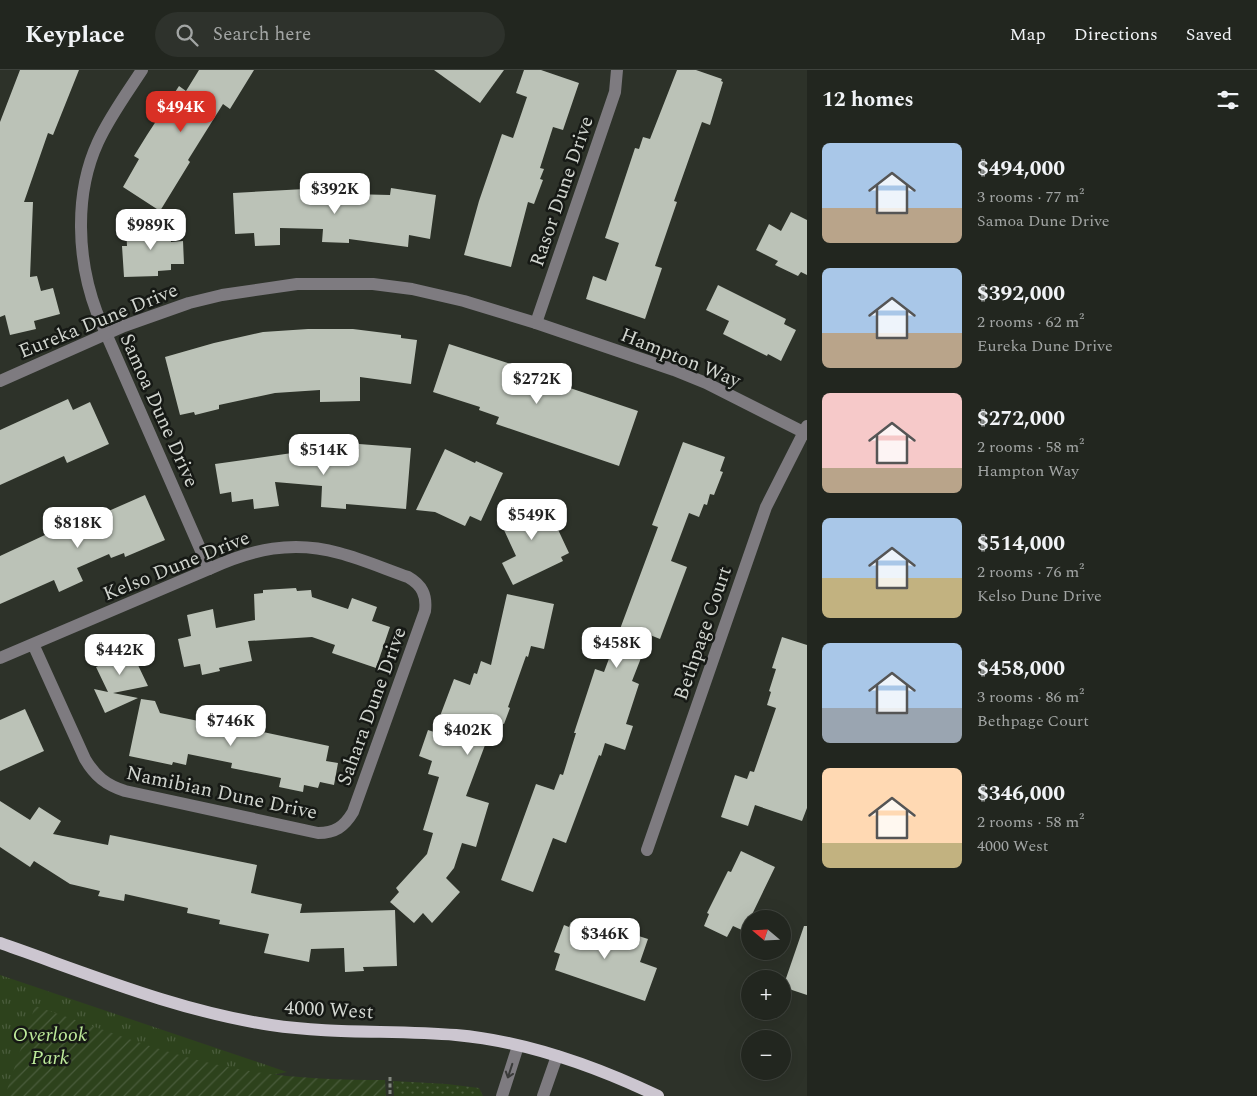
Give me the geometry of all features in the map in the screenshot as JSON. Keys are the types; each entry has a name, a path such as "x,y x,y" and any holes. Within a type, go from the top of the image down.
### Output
{"main road":[{"name":"4000 West","path":"0,943 204,1011 272,1025 458,1035 518,1046 557,1056 628,1082 658,1096"}],"street":[{"name":"Samoa Dune Drive","path":"142,70 99,141 89,168 83,196 81,252 91,298 209,569"},
{"name":"Rasor Dune Drive","path":"536,323 615,92 617,70"},
{"name":"Eureka Dune Drive","path":"0,381 160,312 222,294 296,284 373,284 412,289 464,301 536,323"},
{"name":"Hampton Way","path":"536,323 690,376 806,431"},
{"name":"Bethpage Court","path":"647,850 766,507 806,431"},
{"name":"Kelso Dune Drive","path":"0,658 250,552 272,548 317,548 339,553 408,577 417,582 423,591"},
{"name":"Sahara Dune Drive","path":"339,829 348,822 353,812 425,611 426,601 423,591"},
{"name":"Namibian Dune Drive","path":"33,644 91,770 112,787 318,833 329,833 339,829"},
{"path":"502,1096 518,1046"},
{"path":"543,1096 557,1056"}],"path":[{"path":"390,1077 390,1096"}],"green space":[{"name":"Overlook Park","path":"0,975 287,1072 172,1096 0,1096"},
{"name":"Overlook Park","path":"35,1006 161,1050 212,1064 293,1076 385,1080 386,1096 5,1096"},
{"path":"393,1081 479,1088 483,1096 394,1096"}],"building":[{"path":"20,70 79,70 53,135 48,133 24,202 33,202 30,277 37,276 41,291 53,288 60,314 34,321 36,329 10,335 5,315 0,317 0,122"},
{"path":"199,70 254,70 230,109 223,104 188,160 190,162 160,211 123,187 139,159 134,156 147,135 179,86 186,91"},
{"path":"434,70 504,70 480,103"},
{"path":"524,70 541,70 579,83 563,130 553,127 540,168 544,169 540,179 543,180 534,204 528,202 511,267 464,255 479,201 502,134 513,138 527,97 516,93"},
{"path":"677,70 696,70 722,79 721,81 723,82 710,125 702,122 674,201 677,202 655,266 662,268 645,319 586,299 593,276 606,281 619,243 605,238 635,148 639,149 643,137 650,139"},
{"path":"305,186 350,186 350,194 390,195 391,188 436,195 430,239 409,235 408,247 349,239 349,243 322,242 323,229 280,228 280,245 255,246 254,233 235,234 233,193 305,189"},
{"path":"791,212 807,220 807,275 801,272 798,276 775,265 778,261 756,250 769,224 781,231"},
{"path":"169,224 171,242 183,241 184,264 171,264 171,270 158,271 158,276 124,277 122,246 127,246 126,228 142,228 142,225"},
{"path":"718,285 786,319 784,324 796,330 781,361 723,334 729,321 706,310"},
{"path":"353,329 401,335 401,338 417,340 411,384 360,377 360,401 320,402 320,390 275,393 219,405 219,409 195,415 194,412 180,415 165,357 263,332"},
{"path":"449,344 539,373 538,376 638,411 619,466 496,424 499,417 479,410 480,407 433,392"},
{"path":"68,399 73,410 90,402 109,444 67,463 64,456 0,485 0,430"},
{"path":"683,442 725,457 720,471 723,472 714,495 710,494 707,505 704,504 699,517 689,513 671,561 687,567 660,639 650,635 632,681 639,684 626,724 633,726 625,750 605,743 566,843 553,838 533,892 501,880 536,784 554,790 560,774 563,775 576,733 574,733 595,669 604,672 658,527 652,525"},
{"path":"300,444 359,449 359,444 411,448 406,509 346,504 346,509 321,507 322,486 275,482 279,506 254,509 253,499 232,502 231,492 220,494 215,464 299,452"},
{"path":"445,449 503,473 481,521 470,516 465,526 435,512 416,510"},
{"path":"145,495 165,540 125,557 124,553 111,558 109,554 77,568 83,581 59,592 54,580 0,604 0,556 77,520 79,524"},
{"path":"534,500 538,508 546,504 569,553 561,557 563,561 513,585 502,563 516,556 498,517"},
{"path":"296,588 297,591 311,590 312,597 348,609 352,598 377,607 372,621 390,627 376,668 332,653 335,645 312,637 248,641 252,661 219,668 220,671 202,675 200,664 184,667 178,639 191,636 187,615 213,609 216,628 255,620 254,594 263,593 263,590"},
{"path":"507,594 554,604 544,649 531,646 508,707 510,708 504,724 494,721 466,796 489,803 476,847 462,843 454,868 446,878 460,892 432,923 423,913 414,923 390,902 399,892 396,888 427,854 433,833 423,830 439,777 428,774 432,761 419,756 428,730 434,732 454,679 470,685 474,673 477,674 481,661 491,665"},
{"path":"782,637 807,645 807,808 802,821 755,805 748,826 721,817 735,775 747,779 750,771 754,772 776,708 767,705 776,669 772,668"},
{"path":"130,639 140,661 137,663 148,686 113,693 138,698 105,713 94,689 108,692 96,667 107,662 102,652"},
{"path":"141,699 155,701 160,713 208,723 210,712 223,715 224,712 242,716 242,720 265,724 263,732 329,746 326,761 338,763 334,785 320,782 318,788 304,785 303,792 279,787 281,778 231,768 232,763 188,754 186,765 173,762 172,765 129,756"},
{"path":"25,709 44,751 0,771 0,720"},
{"path":"0,801 30,820 39,807 61,821 53,834 108,845 110,835 257,865 251,893 302,904 300,913 395,910 397,966 363,967 364,971 345,972 344,948 311,949 309,962 264,953 269,934 219,924 220,920 187,913 188,908 125,894 124,901 98,896 100,891 70,884 34,861 30,867 0,847"},
{"path":"741,851 775,867 754,910 741,910 741,930 733,926 727,937 704,926 709,914 707,913 728,871 731,872"},
{"path":"571,922 621,938 623,931 648,939 640,962 657,968 645,1001 555,970 560,954 554,952 564,925 569,927"},
{"path":"804,926 807,926 807,995 791,990 791,970 789,970"}]}
